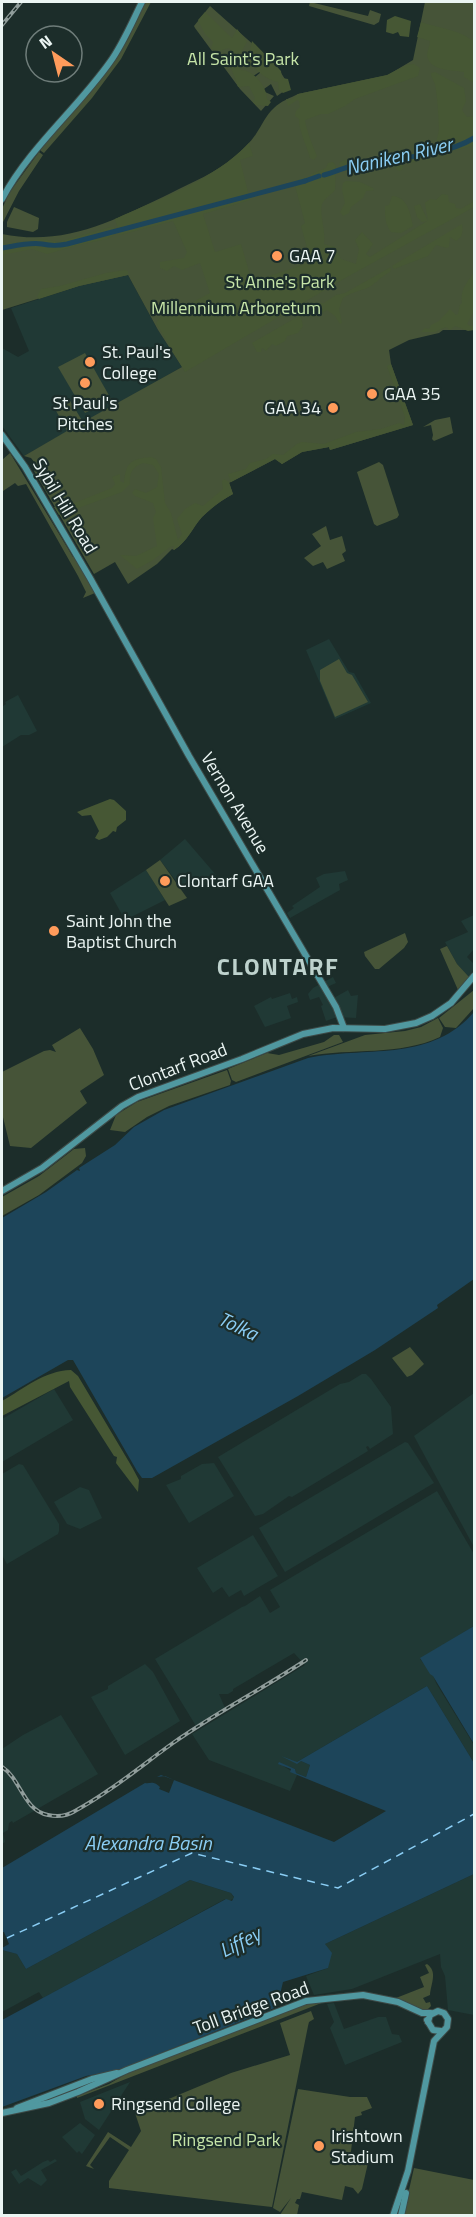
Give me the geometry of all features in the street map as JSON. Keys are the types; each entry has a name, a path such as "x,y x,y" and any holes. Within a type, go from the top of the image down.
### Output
{"main road":[{"path":"2,199 27,159 109,63 122,43 142,2"},
{"name":"Sybil Hill Road","path":"2,435 26,468 99,594"},
{"name":"Vernon Avenue","path":"99,594 154,694 341,1018 344,1028"},
{"name":"Clontarf Road","path":"2,1191 42,1168 138,1096 242,1059 287,1039 314,1031 344,1028 396,1028 423,1020 451,1003 474,976"},
{"path":"341,1018 352,1028"},
{"name":"Toll Bridge Road","path":"2,2114 82,2082 127,2070 306,2001 363,1995 398,2002 422,2013 431,2013"},
{"path":"428,2022 431,2013 440,2011 447,2017 447,2025 434,2041"},
{"path":"401,2216 434,2041 433,2030 422,2013"},
{"path":"433,2030 441,2031"},
{"path":"393,2216 408,2171"}],"shaded area":[{"name":"St. Paul's College","path":"128,275 158,330 182,367 24,456 2,426 2,348 18,357 29,351 11,308 79,286"},
{"path":"329,639 349,672 354,673 371,703 335,719 306,650"},
{"path":"18,695 37,731 29,735 21,735 2,747 2,707 6,704 5,702"},
{"path":"185,839 216,875 183,890 160,860"},
{"path":"146,870 165,900 125,920 110,893"},
{"path":"345,871 348,880 339,884 340,890 290,918 287,913 294,908 292,906 320,887 316,878 324,874"},
{"path":"474,915 474,949 467,957 474,964 474,970 469,977 457,964 445,942 468,932 461,921"},
{"path":"333,977 336,983 327,987 332,999 348,990 351,996 358,995 356,1018 337,1017 326,1021 319,997 310,1000 308,994 313,988"},
{"path":"290,993 292,999 297,997 298,1002 287,1006 291,1018 265,1027 254,1006 271,997 272,999"},
{"path":"366,1374 371,1379 391,1407 393,1434 370,1449 366,1447 368,1451 292,1497 289,1496 263,1514 255,1516 218,1457 340,1384 349,1382"},
{"path":"54,1389 73,1420 2,1462 2,1419"},
{"path":"474,1393 474,1547 414,1436"},
{"path":"405,1442 408,1443 434,1483 285,1572 259,1528"},
{"path":"214,1463 234,1496 189,1523 166,1485 181,1479 181,1476 202,1464"},
{"path":"19,1464 23,1465 59,1524 59,1531 58,1534 7,1564 2,1555 2,1474"},
{"path":"80,1487 89,1490 102,1518 80,1529 67,1524 54,1502"},
{"path":"437,1491 474,1554 474,1626 420,1659 433,1675 474,1745 474,1763 427,1686 297,1762 301,1761 310,1765 306,1777 296,1773 295,1769 279,1763 297,1775 290,1791 209,1760 192,1734 305,1665 294,1653 228,1694 219,1694 225,1708 196,1726 155,1659 260,1596 270,1613 280,1607 270,1590"},
{"path":"253,1535 278,1576 244,1596 241,1590 229,1597 222,1587 213,1593 197,1568"},
{"path":"145,1664 153,1672 180,1721 125,1755 91,1697 108,1689 108,1686"},
{"path":"61,1715 98,1774 13,1823 12,1821 9,1823 8,1830 3,1833 5,1842 2,1844 2,1749"},
{"path":"474,1874 474,2015 448,2010 445,1976 441,1967 440,1954 352,1989 314,1995 306,1976 328,1968 325,1944"},
{"path":"190,1880 231,1893 234,1898 229,1901 225,1899 43,1998 39,1992 2,2012 2,1950 17,1954 26,1969"},
{"path":"334,2003 344,2029 378,2017 386,2017 392,2034 399,2035 402,2042 345,2065 330,2028 334,2022 327,2004"},
{"name":"Ringsend College","path":"130,2082 99,2130 85,2119 80,2102"},
{"path":"80,2123 95,2135 82,2154 79,2151 77,2153 62,2137"},
{"path":"55,2159 57,2161 41,2170 47,2180 41,2186 28,2178 19,2184 11,2172 16,2169 21,2176 43,2162"}],"green space":[{"path":"145,2 151,2 121,59 92,98 44,153 41,151 112,64 128,39"},
{"path":"310,2 368,16 370,10 381,14 379,22 374,25 309,6"},
{"name":"St Anne's Park","path":"425,2 474,2 474,330 443,330 409,340 389,350 391,364 413,425 330,450 329,447 302,452 282,464 275,459 229,483 233,494 202,517 179,546 128,584 115,562 94,574 34,471 35,463 31,458 24,456 67,431 54,407 69,399 83,422 182,367 158,330 128,275 79,286 2,310 2,234 47,237 89,228 130,213 212,173 246,146 269,114 283,102 298,94 388,75 413,60"},
{"name":"All Saint's Park","path":"210,6 276,65 290,87 277,96 271,84 264,89 255,77 261,72 264,75 261,71 253,76 265,92 274,96 261,111 240,89 194,26"},
{"path":"205,12 232,38 237,29 247,42 240,54 234,53 229,48 219,51 211,49 213,42 205,34 198,20"},
{"path":"395,16 411,21 409,37 400,36 398,32 393,34 386,32 387,20"},
{"path":"421,22 454,31 471,40 474,37 474,83 464,77 464,72 442,69 432,64 427,55 430,41 417,37"},
{"path":"252,41 281,71 282,78 288,79 291,90 283,93 279,90 278,82 264,76 246,58"},
{"path":"232,56 239,61 238,66 241,70 251,73 262,85 267,99 271,102 268,106 256,105 253,102 255,98 249,86 238,87 230,65 226,62"},
{"path":"414,64 420,68 418,76 355,99 328,114 305,120 317,156 314,160 310,158 299,119 295,116 300,107 299,101 288,106 286,99 291,100 298,94 387,75 406,65"},
{"path":"435,72 464,88 466,101 462,110 467,117 474,116 474,145 450,151 438,148 436,143 439,129 438,105 431,73"},
{"name":"Millennium Arboretum","path":"249,143 253,156 240,160 250,200 203,214 215,252 241,244 252,282 311,262 301,226 305,223 294,182 302,178 310,181 311,174 326,168 328,163 333,162 336,166 335,190 322,204 324,244 335,247 341,259 356,264 359,249 355,240 362,232 373,244 366,254 370,257 427,221 422,222 417,217 414,206 420,204 428,221 425,203 430,199 436,200 442,194 448,195 449,202 455,204 456,208 461,209 474,201 474,207 347,277 185,372 156,323 163,315 175,308 191,309 193,302 210,293 200,263 182,270 174,266 167,271 160,268 160,262 184,258 187,252 173,221 120,235 119,232 107,239 47,254 32,249 2,255 2,244 42,239 58,242 111,227 118,229 115,219 203,178 220,168"},
{"path":"419,147 422,153 416,162 401,163 403,167 399,171 391,164 343,171 339,163 388,153 413,153"},
{"path":"39,152 43,155 19,191 2,224 2,209 9,193"},
{"path":"346,181 360,182 374,190 366,191 363,198 343,216 340,212 345,203 342,190 343,183"},
{"path":"392,196 402,199 411,216 413,226 401,233 391,232 386,223 385,206 389,205"},
{"path":"14,207 39,218 38,229 33,232 7,227"},
{"path":"462,224 461,236 456,241 450,237 449,247 436,245 428,256 394,269 392,266"},
{"path":"391,267 390,272 371,286 343,298 339,309 342,323 340,324 327,310 314,317 305,315 315,304 324,303 336,295 345,293"},
{"path":"128,271 128,275 79,286 39,299 37,297 41,289"},
{"path":"474,272 474,311 467,324 474,326 474,330 468,331 455,326 450,330 446,327 435,332 421,332 425,328 429,329 450,309 456,315 458,314 463,290"},
{"path":"299,316 303,326 298,333 287,336 285,341 276,346 272,344 266,351 262,348 261,352 257,352 252,343"},
{"name":"St Paul's Pitches","path":"85,353 111,399 85,413 58,367"},
{"path":"391,364 413,425 330,450 329,447 302,452 282,464 275,459 231,482 228,474 246,469 250,463 266,459 273,454 283,455 302,442 324,444 356,432 381,429 399,423 404,425 405,417 387,366"},
{"path":"450,417 453,433 434,441 431,425 423,427 435,420"},
{"path":"10,453 73,557 74,554 95,593 83,598 86,592 78,576 26,484 18,486 15,483 3,491 2,460"},
{"path":"151,457 156,459 161,467 165,503 171,513 178,540 182,534 177,519 185,509 195,503 203,506 223,489 224,479 229,482 233,494 202,517 186,539 174,550 174,546 170,547 137,569 120,555 136,556 157,546 153,518 156,512 153,503 132,493 135,489 146,493 157,487 159,474 153,465 143,463 136,466 130,477 130,484 122,492 59,515 54,507 67,506 112,488 115,484 112,477 120,474 120,481 124,483 130,463"},
{"path":"379,462 383,465 399,515 377,526 374,524 357,472"},
{"path":"326,526 330,540 342,536 346,551 342,554 345,561 327,569 323,562 313,566 304,558 321,546 312,534"},
{"path":"339,659 347,673 352,675 368,702 335,717 320,681 320,670"},
{"path":"110,799 126,811 126,820 117,827 116,832 113,831 107,837 99,840 95,838 99,831 91,815 82,816 77,812"},
{"name":"Clontarf GAA","path":"160,860 187,898 169,906 146,870"},
{"path":"405,933 408,942 404,948 379,969 375,969 364,952"},
{"path":"447,946 457,964 469,977 458,990 440,949"},
{"path":"474,990 474,1008 456,1028 445,1027 439,1018"},
{"path":"438,1018 443,1028 440,1037 425,1043 392,1049 308,1056 365,1035 405,1031 421,1027"},
{"path":"80,1028 93,1049 104,1075 80,1091 87,1103 31,1148 10,1146 2,1113 2,1072 44,1051 56,1052 52,1045"},
{"path":"334,1035 339,1035 343,1042 236,1082 232,1080 228,1069 267,1053 279,1055 324,1042"},
{"path":"227,1070 230,1085 169,1106 125,1132 110,1130 116,1115 137,1102"},
{"path":"85,1148 86,1156 82,1163 39,1195 2,1216 2,1197 39,1176 74,1149"},
{"path":"410,1347 424,1364 407,1377 392,1358"},
{"path":"71,1370 78,1376 132,1467 139,1480 138,1492 116,1463 117,1457 114,1456 70,1387 69,1381 2,1416 2,1401 43,1377"},
{"path":"427,1964 432,1971 433,1978 430,1995 423,1998 426,2003 430,2002 431,2006 424,2010 396,1998 424,1987 420,1977 429,1973 425,1965"},
{"path":"324,2002 77,2098 77,2096 109,2084 138,2067 297,2005"},
{"name":"Ringsend Park","path":"311,2011 314,2019 309,2022 308,2026 272,2207 109,2188 109,2181 129,2150 110,2137 90,2165 94,2169 86,2166 108,2132 131,2147 141,2131 135,2113 231,2073 290,2055 280,2023"},
{"name":"Irishtown Stadium","path":"298,2089 350,2097 367,2097 372,2108 355,2117 350,2160 368,2163 362,2189 358,2194 353,2188 345,2186 342,2200 302,2192 300,2199 297,2199 295,2203 299,2205 297,2215 280,2215 291,2198 280,2212 273,2208"},
{"path":"414,2168 474,2180 474,2215 403,2216"}],"water":[{"name":"Tolka","path":"474,1012 474,1279 437,1305 438,1308 375,1350 152,1478 142,1478 137,1471 73,1360 68,1360 2,1398 2,1218 46,1192 77,1170 80,1171 79,1168 115,1145 134,1127 164,1110 308,1058 418,1046 438,1039 457,1028"},
{"path":"474,1626 474,1744 420,1658"},
{"path":"427,1686 474,1763 474,1874 325,1944 332,1953 328,1968 283,1982 277,2007 118,2070 86,2076 2,2107 2,2020 226,1899 232,1901 234,1897 231,1893 190,1880 26,1969 17,1954 2,1950 9,1944 2,1932 2,1868 145,1783 155,1784 160,1787 159,1789 169,1793 174,1780 334,1842 386,1811 290,1772 291,1769 278,1764 279,1762 306,1777 310,1765 301,1761 297,1764 281,1756 297,1762"}],"waterway":[{"name":"Naniken River","path":"324,175 356,165 433,153 474,138"},
{"path":"305,181 319,176"},
{"path":"2,248 32,243 54,246 67,244 305,181"}],"ferry route":[{"path":"7,1938 192,1853 338,1888 474,1814"}],"railway":[{"path":"2,25 21,2"},
{"path":"2,1767 14,1779 27,1801 40,1812 55,1816 69,1814 113,1787 189,1732 306,1660"}],"place":[{"name":"GAA 7","path":"277,256"},
{"name":"St. Paul's College","path":"90,362"},
{"name":"St Paul's Pitches","path":"85,383"},
{"name":"GAA 35","path":"372,394"},
{"name":"GAA 34","path":"333,408"},
{"name":"Clontarf GAA","path":"165,881"},
{"name":"Saint John the Baptist Church","path":"54,931"},
{"name":"Ringsend College","path":"99,2104"},
{"name":"Irishtown Stadium","path":"319,2146"}],"district":[{"name":"CLONTARF","path":"278,967"}],"water label":[{"name":"Alexandra Basin","path":"148,1843"},
{"name":"Liffey","path":"240,1942"}]}
